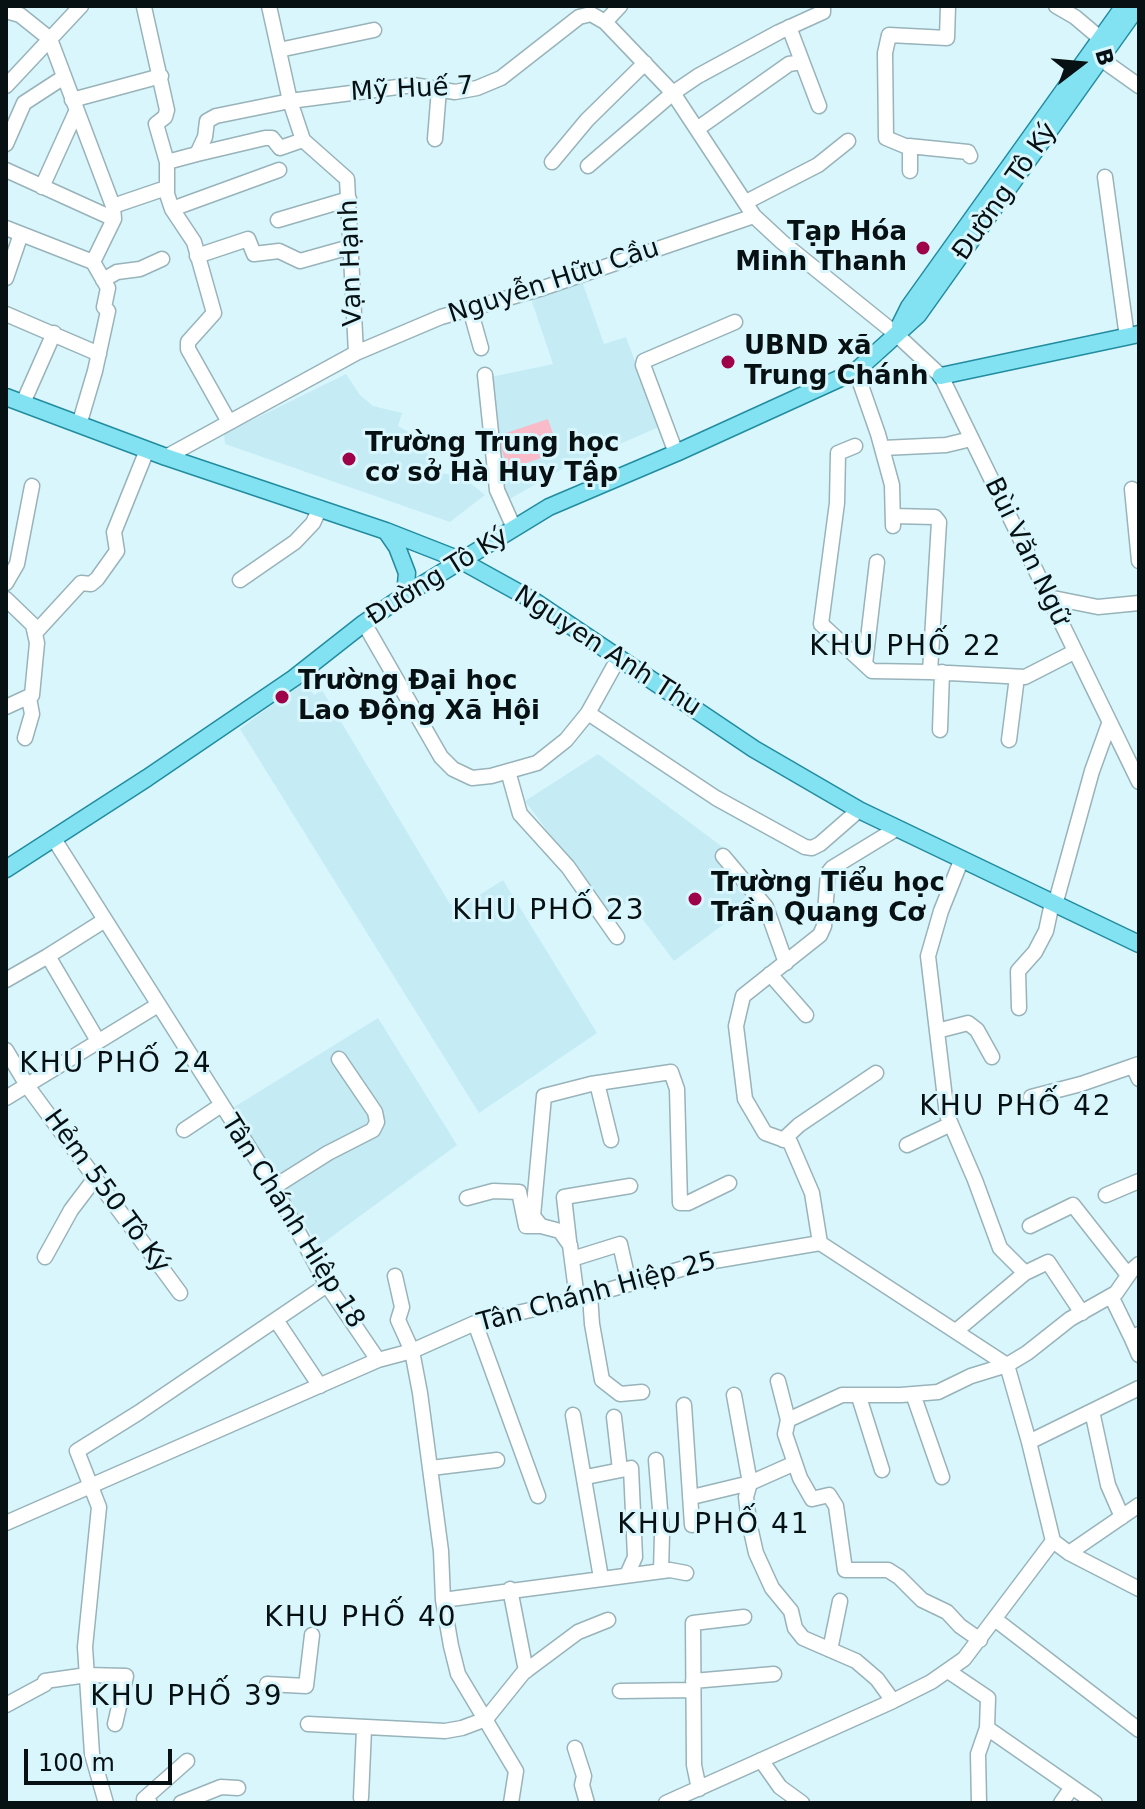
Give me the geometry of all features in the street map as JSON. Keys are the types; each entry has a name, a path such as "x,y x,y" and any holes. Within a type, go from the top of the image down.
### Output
{"main road":[{"name":"Đường Tô Ký","path":"896,334 909,307 1124,6"},
{"name":"Đường Tô Ký","path":"7,866 54,839 294,678 405,595 549,507 856,371 918,315 1138,6"},
{"path":"941,376 1133,335"},
{"name":"Nguyen Anh Thu","path":"6,397 166,457 386,531 460,560 534,601 754,749 859,810 1139,944"},
{"path":"386,531 397,547 407,573 405,595"}],"street":[{"path":"8,80 81,6"},
{"path":"167,162 265,138 272,138 280,148 303,140 290,101 271,6"},
{"path":"605,22 620,6"},
{"path":"588,166 673,93 723,62 823,12 823,6"},
{"path":"948,6 947,38 889,35 885,53 886,138 909,146 968,152 970,156"},
{"path":"1056,6 1101,39"},
{"path":"144,7 167,115 156,124 167,162 166,188 172,209 185,226 197,256 214,313 188,342 188,349 229,422"},
{"path":"6,11 20,15 50,39 114,212"},
{"name":"Mỹ Huế 7","path":"197,154 205,137 207,121 216,116 290,101 413,85 455,92 488,86 579,17 591,14 605,22"},
{"name":"Bùi Văn Ngữ","path":"605,22 673,93 750,209 782,242 896,334 941,376 1139,782"},
{"path":"789,27 819,106"},
{"path":"279,50 374,30"},
{"path":"1101,59 1139,86"},
{"path":"697,129 789,64 802,62"},
{"path":"552,162 587,120 645,63"},
{"path":"42,187 74,106 161,76"},
{"path":"6,144 24,103 64,77"},
{"path":"435,139 439,89"},
{"name":"Vạn Hạnh","path":"303,140 345,175 349,199 356,353"},
{"name":"Nguyễn Hữu Cầu","path":"166,457 356,353 441,317 543,288 750,209 818,165 848,141"},
{"path":"909,146 910,171"},
{"path":"6,170 42,187 114,212"},
{"path":"172,209 279,170"},
{"path":"1105,177 1133,335"},
{"path":"93,262 114,212 166,188"},
{"path":"278,220 349,199"},
{"path":"6,228 93,262 108,288 104,309 108,311 99,354 79,425"},
{"path":"7,273 21,234"},
{"path":"197,256 248,239 254,254 279,251 300,261 350,247"},
{"path":"103,280 117,272 140,269 162,259"},
{"path":"470,309 481,348"},
{"path":"6,314 99,354"},
{"path":"676,453 644,361 735,322"},
{"path":"23,403 54,333"},
{"path":"856,371 883,448 893,492 893,521 935,517 939,522 936,672 940,730"},
{"path":"485,375 497,490 514,528"},
{"path":"883,448 946,445 971,439"},
{"path":"855,446 838,453 837,503 821,624 872,671 1025,677 1074,652"},
{"path":"36,632 81,583 91,584 97,579 117,551 114,532 147,450"},
{"path":"6,583 17,564 32,486"},
{"path":"1132,489 1139,561"},
{"path":"240,580 295,542 313,523 320,508"},
{"path":"865,664 877,562"},
{"path":"1048,597 1098,607 1139,603"},
{"path":"6,599 33,625 36,632 36,665 29,698 32,714 25,738"},
{"path":"364,623 441,757 453,769 472,778 537,763 566,740 588,713 618,659"},
{"path":"1009,740 1017,677"},
{"path":"6,707 29,698"},
{"path":"588,713 716,798 805,847 820,844 859,810"},
{"path":"1019,1008 1018,971 1035,952 1046,931 1092,771 1109,724"},
{"path":"508,771 520,814 568,867 617,937"},
{"path":"896,829 832,868 828,873 824,926 820,935 743,996 736,1026 745,1099 765,1133 790,1142 812,1193 820,1243 1007,1365 1053,1541 1069,1553 1139,1589"},
{"name":"Tân Chánh Hiệp 18","path":"54,839 274,1187 327,1285 378,1360"},
{"path":"723,856 766,907 786,963"},
{"path":"961,861 941,911 928,956 947,1115 1000,1248 1025,1273"},
{"path":"6,980 105,920"},
{"path":"48,956 98,1041"},
{"path":"770,974 806,1015"},
{"path":"6,1098 158,1005"},
{"path":"937,1031 968,1023 977,1030 992,1057"},
{"name":"Hẻm 550 Tô Ký","path":"6,1050 28,1087 180,1293"},
{"path":"274,1187 328,1153 373,1130 377,1122 375,1112 339,1059"},
{"path":"1031,1097 1137,1070"},
{"path":"541,1226 533,1216 544,1096 597,1083 671,1072 677,1089 680,1203 688,1203 729,1183"},
{"path":"783,1140 799,1125 876,1073"},
{"path":"597,1083 611,1140"},
{"path":"184,1130 220,1106"},
{"path":"907,1145 951,1124"},
{"path":"45,1257 71,1210 96,1177"},
{"path":"1106,1195 1139,1181"},
{"path":"630,1186 564,1197 571,1252 602,1380 620,1394 642,1392"},
{"path":"467,1198 493,1191 519,1192 526,1226 560,1231 571,1252"},
{"path":"788,1420 842,1395 859,1397 938,1392 971,1376 1007,1365 1070,1319 1111,1296 1134,1270 1073,1205 1030,1226"},
{"name":"Tân Chánh Hiệp 25","path":"6,1523 378,1360 412,1351 475,1323 584,1297 702,1263 820,1243"},
{"path":"571,1252 620,1244 629,1284"},
{"path":"956,1331 1025,1273 1048,1262 1082,1313"},
{"path":"395,1276 402,1307 398,1320 412,1351 431,1468 441,1551 443,1600 458,1674 516,1771 511,1803"},
{"path":"106,1803 92,1754 85,1647 99,1507 77,1451 327,1285"},
{"path":"1111,1296 1136,1337 1139,1355"},
{"path":"276,1320 320,1386"},
{"path":"475,1323 538,1496"},
{"path":"778,1381 788,1420 785,1434 795,1463 812,1499 829,1495 840,1523 845,1570 888,1570 922,1600 947,1612 980,1640"},
{"path":"1029,1442 1139,1388"},
{"path":"913,1394 942,1477"},
{"path":"734,1395 750,1483 746,1497 749,1522 756,1553 772,1588 791,1611 795,1628 803,1638 856,1661 877,1679 893,1701"},
{"path":"859,1397 882,1470"},
{"path":"684,1405 692,1525"},
{"path":"1092,1411 1108,1485 1122,1517"},
{"path":"573,1415 601,1578"},
{"path":"614,1417 620,1470"},
{"path":"431,1468 497,1460"},
{"path":"656,1460 662,1534 661,1571"},
{"path":"692,1497 750,1483 795,1463"},
{"path":"586,1477 631,1468 635,1557 627,1575"},
{"path":"1069,1553 1139,1505"},
{"path":"666,1803 893,1701 948,1671 964,1659 980,1640 1053,1541"},
{"path":"443,1600 661,1571 686,1573"},
{"path":"510,1589 526,1671"},
{"path":"830,1650 840,1601"},
{"path":"699,1789 694,1765 693,1623 744,1617"},
{"path":"308,1724 445,1731 486,1719 526,1671 578,1632 608,1620"},
{"path":"996,1620 1139,1730"},
{"path":"267,1684 306,1686 312,1635"},
{"path":"948,1671 988,1698 987,1728 978,1754 979,1803"},
{"path":"620,1691 693,1686 774,1674"},
{"path":"6,1705 45,1684 45,1681 87,1675 126,1676 115,1724"},
{"path":"987,1728 1095,1803"},
{"path":"361,1798 364,1729"},
{"path":"575,1748 584,1776 582,1785 587,1803"},
{"path":"761,1760 780,1787 802,1803"},
{"path":"150,1803 144,1799 187,1761"},
{"path":"181,1803 221,1787 238,1788"},
{"path":"1061,1803 1072,1787"}],"shaded area":[{"path":"582,281 604,344 626,337 659,427 564,468 508,500 502,491 491,377 553,364 531,299"},
{"name":"Trường Trung học cơ sở Hà Huy Tập","path":"346,374 360,395 373,406 402,413 398,426 417,437 440,473 462,476 485,495 450,522 225,444 224,434"},
{"path":"548,419 559,452 508,469 497,436"},
{"path":"305,680 314,695 322,690 450,904 465,904 503,880 597,1033 479,1113 240,729"},
{"path":"598,754 736,857 762,896 674,961 629,901 610,915 525,801"},
{"path":"378,1018 457,1145 319,1246 231,1109"}],"place":[{"name":"Tạp Hóa Minh Thanh","path":"923,248"},
{"name":"UBND xã Trung Chánh","path":"728,362"},
{"name":"Trường Trung học cơ sở Hà Huy Tập","path":"349,459"},
{"name":"Trường Đại học Lao Động Xã Hội","path":"282,697"},
{"name":"Trường Tiểu học Trần Quang Cơ","path":"695,899"}],"district":[{"name":"KHU PHỐ 22","path":"906,648"},
{"name":"KHU PHỐ 23","path":"549,912"},
{"name":"KHU PHỐ 24","path":"116,1065"},
{"name":"KHU PHỐ 42","path":"1016,1108"},
{"name":"KHU PHỐ 41","path":"714,1526"},
{"name":"KHU PHỐ 40","path":"361,1619"},
{"name":"KHU PHỐ 39","path":"187,1698"}]}
